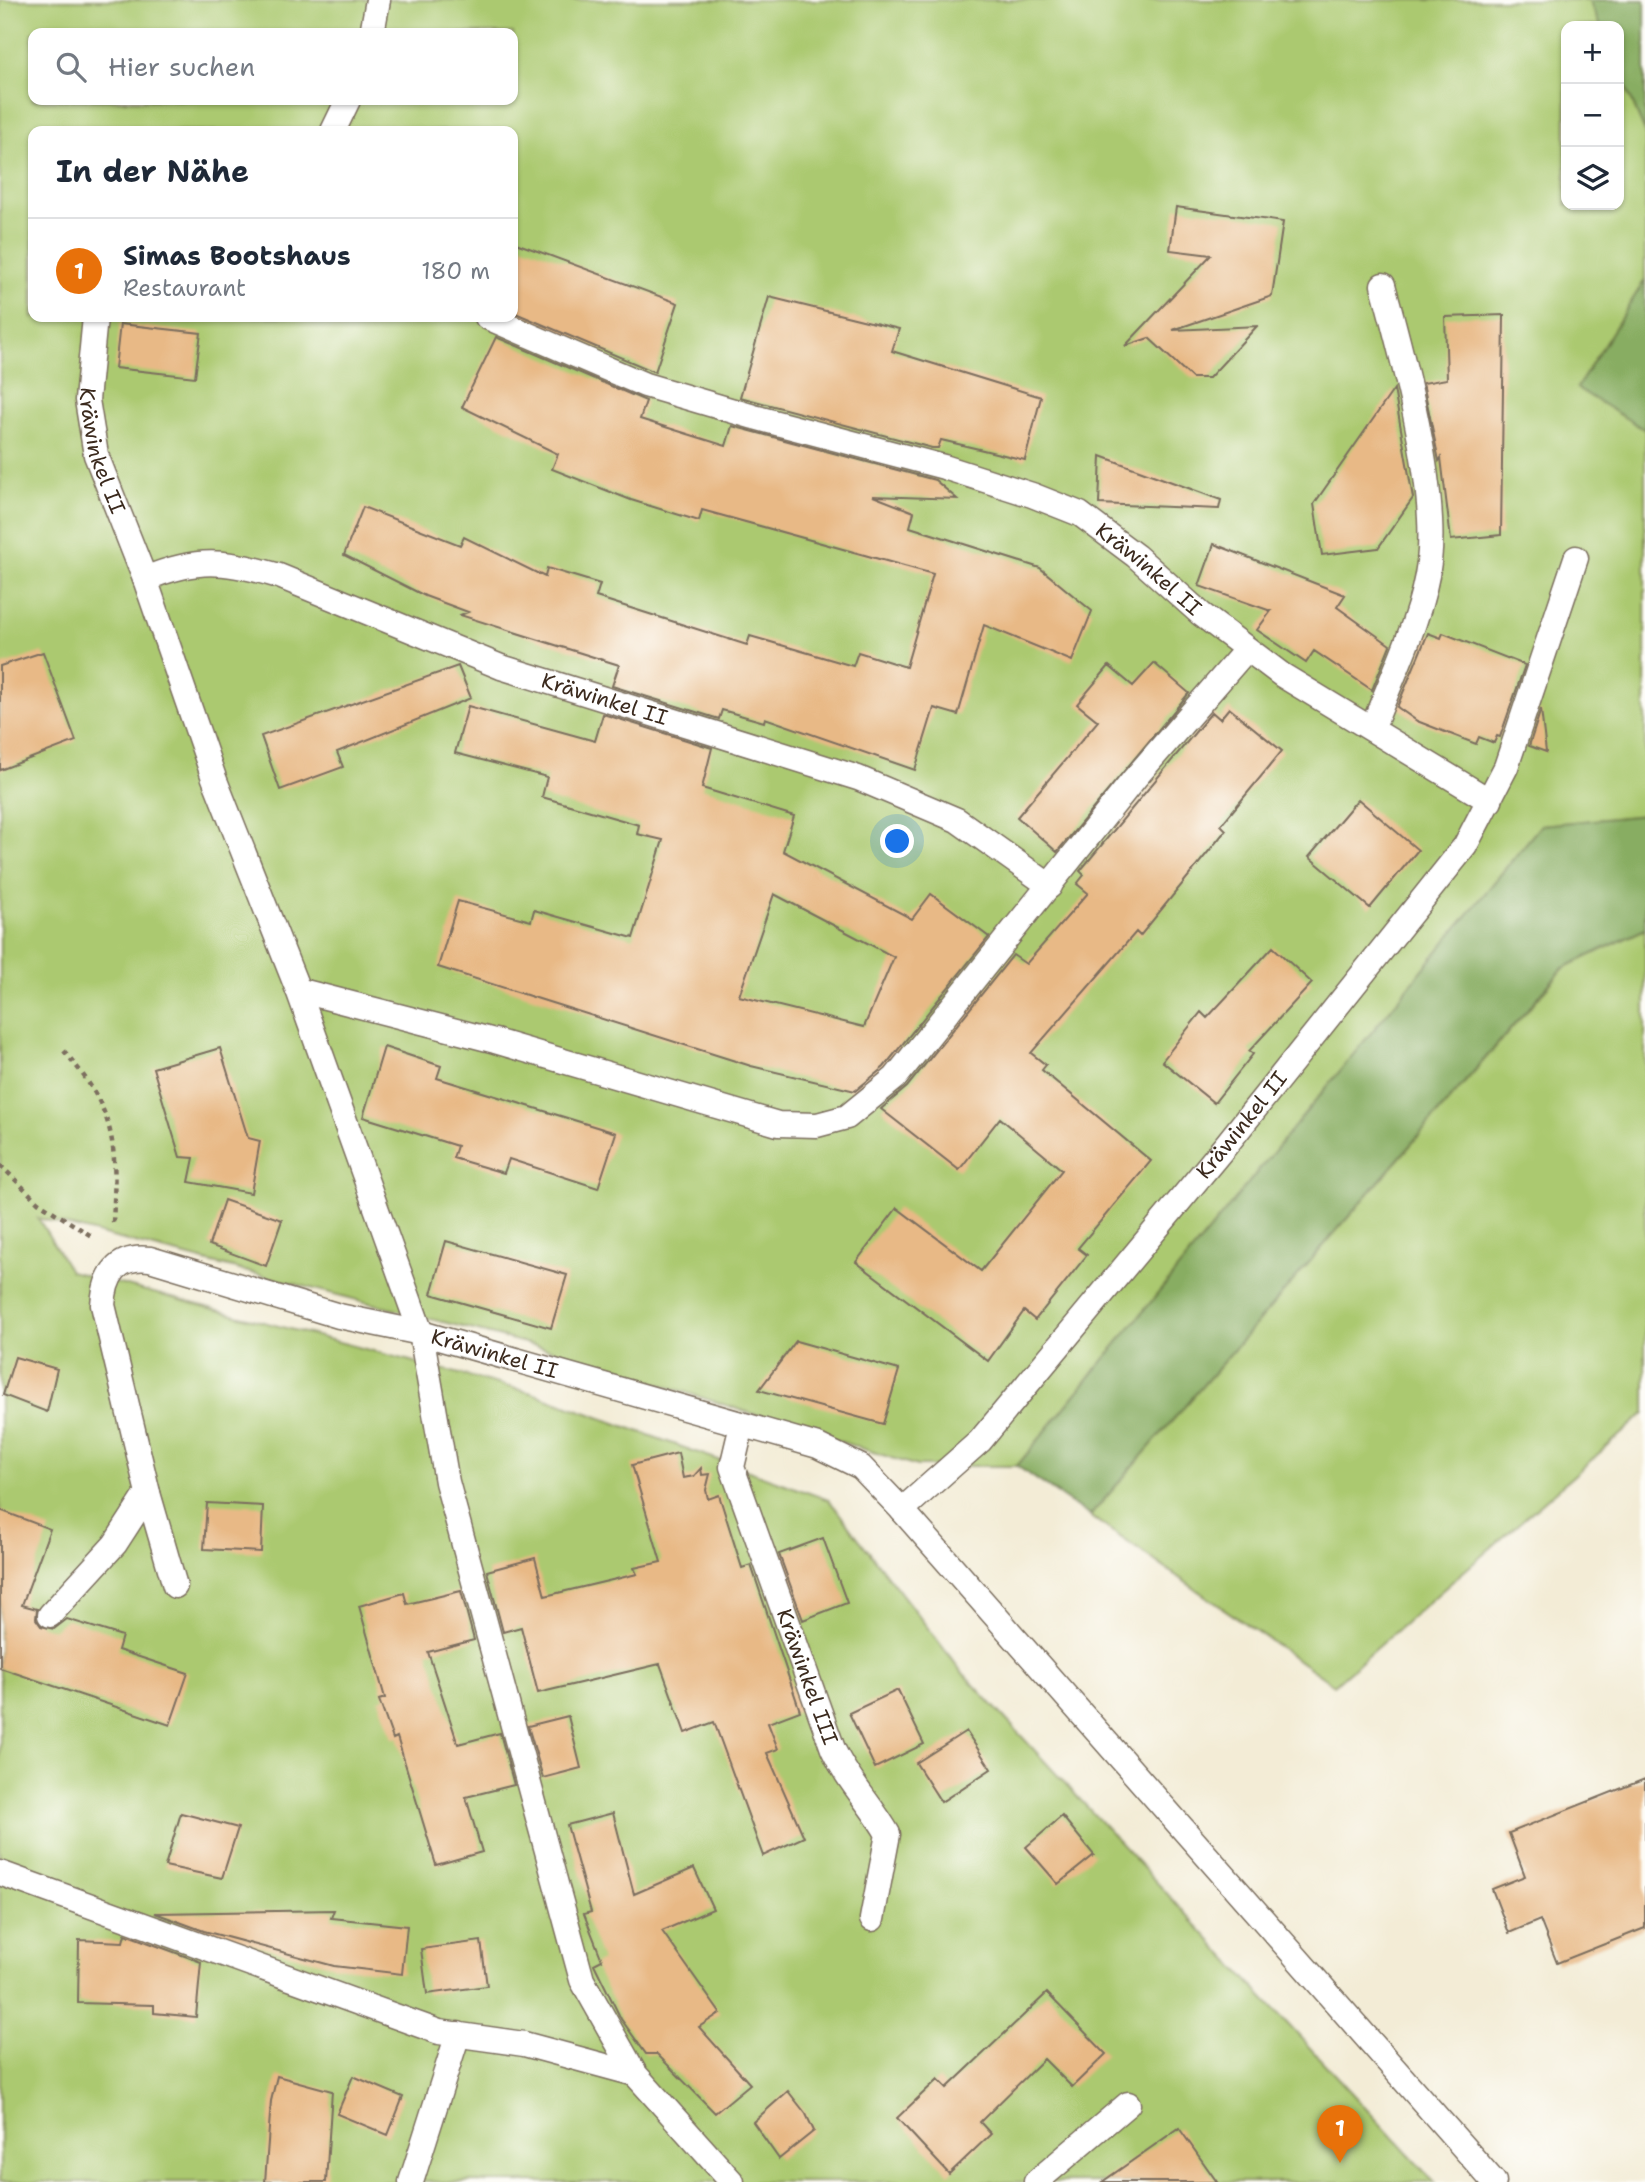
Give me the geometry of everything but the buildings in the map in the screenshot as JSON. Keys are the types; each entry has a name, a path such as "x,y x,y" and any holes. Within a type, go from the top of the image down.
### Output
{"lane":[{"path":"373,28 378,0"},
{"path":"335,126 345,105"},
{"path":"1373,727 1421,600 1430,561 1427,505 1418,441 1383,285"},
{"name":"Kräwinkel II","path":"94,322 87,382 92,437 104,478 145,579 214,778 298,989 421,1333 818,1446 861,1467 902,1510 1490,2178"},
{"name":"Kräwinkel II","path":"500,322 645,384 754,418 944,467 1057,505 1099,527 1282,675 1373,727 1490,800"},
{"name":"Kräwinkel II","path":"902,1510 980,1441 1226,1145 1465,846 1506,767 1576,558"},
{"name":"Kräwinkel II","path":"145,579 176,566 203,562 245,566 279,576 500,667 654,718 858,778 914,799 957,820 1050,886"},
{"path":"298,989 482,1038 762,1121 828,1124 863,1108 895,1078 1135,778 1247,649"},
{"path":"175,1586 148,1493 103,1305 106,1284 114,1269 126,1260 142,1258 339,1316 421,1333 447,1482 582,1980 635,2074 732,2182"},
{"name":"Kräwinkel III","path":"742,1425 732,1467 833,1749 845,1776 860,1798 875,1810 888,1834 872,1920"},
{"path":"50,1615 115,1544 148,1493"},
{"path":"0,1873 439,2032 524,2044 635,2074"},
{"path":"411,2182 458,2034"},
{"path":"1036,2182 1128,2104"}],"path":[{"path":"64,1051 87,1078 106,1110 115,1145 112,1245"},
{"path":"0,1165 38,1202 80,1231 142,1258"}],"green space":[{"path":"0,0 1589,0 1598,21 1561,21 1561,210 1624,210 1624,82 1645,132 1645,280 1577,388 1645,430 1645,815 1541,825 1017,1466 917,1466 552,1350 38,1218 70,1271 532,1393 829,1500 962,1672 1434,2182 0,2182"},
{"path":"1589,0 1645,0 1645,132 1624,82 1624,21 1598,21"},
{"path":"1645,280 1645,430 1577,388"},
{"path":"1645,815 1645,929 1563,968 1090,1516 1017,1466 1541,825"},
{"path":"1645,929 1645,1413 1334,1685 1090,1516 1564,968"}],"place":[{"name":"Simas Bootshaus","path":"1340,2163"}]}
